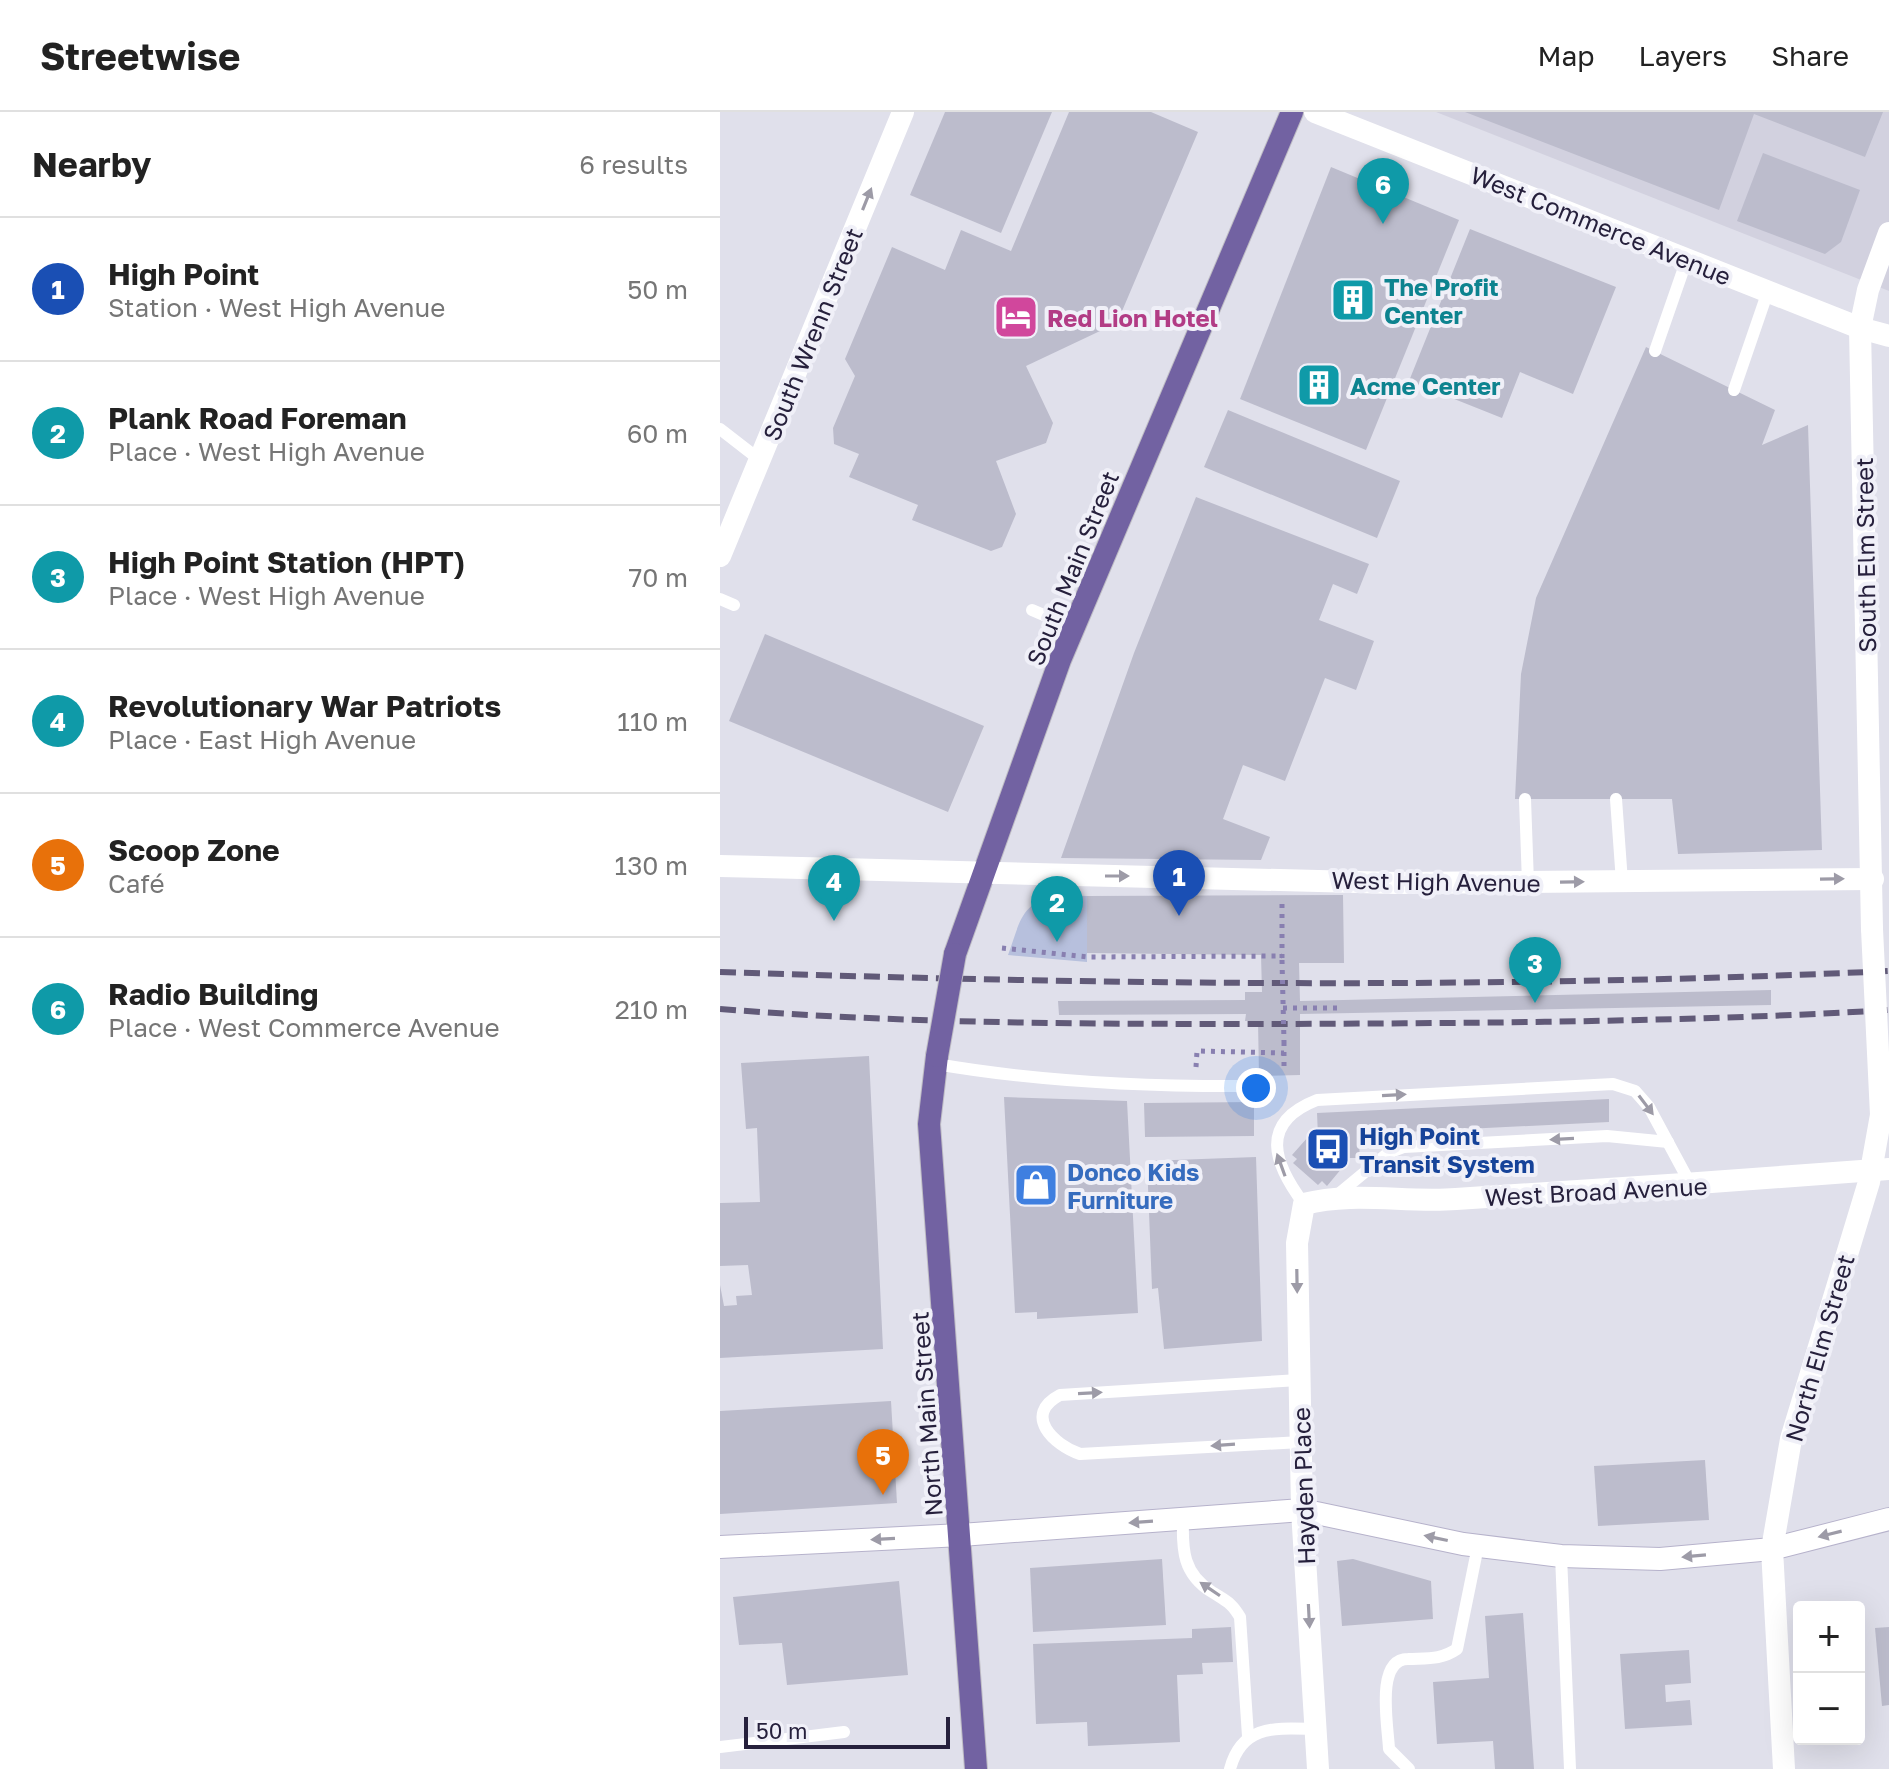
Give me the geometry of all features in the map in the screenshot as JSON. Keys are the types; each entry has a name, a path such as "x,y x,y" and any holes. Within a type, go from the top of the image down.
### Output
{"main road":[{"name":"South Main Street","path":"936,1060 955,954 1074,628 1292,112"},
{"name":"North Main Street","path":"936,1060 929,1124 976,1769"}],"street":[{"name":"South Wrenn Street","path":"720,556 903,112"},
{"name":"West Commerce Avenue","path":"1315,112 1860,328 1889,336"},
{"name":"South Elm Street","path":"1872,929 1881,878 1860,328 1868,290 1889,233"},
{"name":"West High Avenue","path":"720,866 983,875 1528,883 1881,878"},
{"name":"North Elm Street","path":"1784,1769 1775,1658 1772,1549 1791,1439 1880,1169 1881,1115 1872,929"},
{"name":"West Broad Avenue","path":"1304,1204 1336,1196 1416,1202 1691,1185 1880,1169"},
{"name":"Hayden Place","path":"1304,1204 1297,1243 1302,1510 1318,1769"},
{"path":"720,1547 961,1535 1302,1510 1478,1546 1561,1556 1660,1559 1772,1549 1889,1519"}],"lane":[{"path":"1655,351 1687,259"},
{"path":"1734,390 1768,291"},
{"path":"720,429 760,460"},
{"path":"720,599 734,605"},
{"path":"1032,610 1074,628"},
{"path":"1525,799 1528,883"},
{"path":"1616,799 1622,882"},
{"path":"936,1060 1063,1079 1258,1086"},
{"path":"1304,1204 1277,1164 1276,1149 1284,1122 1296,1107 1317,1100 1613,1084 1635,1091 1649,1107 1691,1185"},
{"path":"1336,1196 1388,1153 1404,1147 1607,1136 1668,1142"},
{"path":"1299,1380 1060,1395 1050,1400 1043,1411 1050,1438 1063,1448 1080,1454 1301,1442"},
{"path":"1183,1519 1182,1551 1187,1568 1211,1592 1230,1600 1240,1617 1248,1736"},
{"path":"1409,1769 1389,1749 1386,1680 1391,1666 1401,1659 1444,1658 1457,1649 1478,1546"},
{"path":"1561,1556 1570,1769"},
{"path":"1230,1769 1233,1755 1248,1736 1264,1728 1315,1729"},
{"path":"720,1747 844,1732"}],"path":[{"path":"1281,901 1284,1069"},
{"path":"1002,948 1088,957 1282,958"},
{"path":"1283,1008 1337,1008"},
{"path":"1196,1071 1197,1051 1284,1053"}],"shaded area":[{"path":"1436,112 1889,112 1889,291"},
{"path":"1087,896 1087,962 1008,955 1029,908 1046,898"}],"building":[{"path":"945,112 1052,112 1001,233 910,195"},
{"path":"1069,112 1151,112 1198,132 1117,323 1026,366 1053,423 1046,443 996,461 1016,514 1002,547 991,551 912,520 918,505 849,477 859,454 834,444 833,428 855,376 845,359 892,247 945,270 961,230 1011,251"},
{"path":"1465,112 1883,112 1865,157 1754,114 1719,210"},
{"path":"1763,153 1860,190 1841,242 1825,254 1737,221"},
{"path":"1331,167 1459,220 1366,450 1240,399"},
{"path":"1470,229 1616,287 1573,394 1520,372 1502,418 1409,381"},
{"path":"1646,347 1775,410 1762,445 1808,425 1822,850 1678,854 1672,799 1515,799 1521,674 1536,598"},
{"path":"1228,410 1400,481 1377,538 1204,467"},
{"path":"1196,497 1369,564 1357,594 1333,584 1319,620 1374,641 1356,690 1325,678 1285,781 1243,765 1223,819 1270,837 1261,860 1061,858 1134,653"},
{"path":"765,634 984,726 948,812 729,721"},
{"path":"1343,895 1344,963 1299,963 1300,1001 1771,990 1771,1005 1300,1014 1300,1075 1259,1076 1258,1021 1245,1021 1246,1014 1059,1015 1058,1001 1245,1000 1245,992 1262,992 1261,955 1087,953 1087,896"},
{"path":"869,1056 883,1349 720,1358 720,1285 724,1306 737,1305 736,1296 752,1295 748,1265 720,1266 720,1203 760,1202 757,1128 746,1129 741,1063"},
{"path":"1004,1097 1127,1101 1138,1313 1037,1319 1037,1312 1015,1313"},
{"path":"1609,1099 1609,1122 1385,1133 1386,1143 1359,1144 1360,1158 1342,1158 1338,1164 1342,1168 1327,1186 1322,1181 1318,1185 1293,1163 1297,1159 1292,1155 1308,1137 1313,1141 1318,1136 1317,1113"},
{"path":"1254,1102 1254,1136 1145,1137 1144,1103"},
{"path":"1256,1157 1262,1341 1164,1349 1158,1288 1152,1289 1147,1161"},
{"path":"891,1401 897,1503 720,1514 720,1411"},
{"path":"1705,1460 1709,1520 1598,1526 1594,1466"},
{"path":"1162,1559 1166,1625 1033,1632 1030,1568"},
{"path":"1353,1559 1431,1581 1433,1619 1342,1626 1337,1561"},
{"path":"899,1581 908,1675 787,1685 782,1643 739,1645 733,1597"},
{"path":"1523,1613 1534,1769 1495,1769 1493,1741 1437,1744 1433,1682 1489,1678 1485,1616"},
{"path":"1231,1627 1233,1662 1202,1663 1203,1674 1177,1675 1180,1742 1088,1746 1087,1722 1036,1724 1033,1644 1192,1638 1192,1629"},
{"path":"1889,1627 1889,1705 1882,1706 1875,1628"},
{"path":"1689,1650 1691,1683 1665,1685 1666,1702 1690,1700 1692,1725 1625,1729 1620,1654"}],"railway":[{"path":"720,972 1012,980 1451,983 1889,971"},
{"path":"720,1009 931,1020 1213,1024 1586,1021 1889,1010"}],"place":[{"name":"Radio Building","path":"1383,224"},
{"name":"The Profit Center","path":"1353,300"},
{"name":"Red Lion Hotel","path":"1016,317"},
{"name":"Acme Center","path":"1319,385"},
{"name":"High Point","path":"1179,916"},
{"name":"Revolutionary War Patriots","path":"834,921"},
{"name":"Plank Road Foreman","path":"1057,942"},
{"name":"High Point Station (HPT)","path":"1535,1003"},
{"name":"High Point Transit System","path":"1328,1149"},
{"name":"Donco Kids Furniture","path":"1036,1185"},
{"name":"Scoop Zone","path":"883,1495"}]}
